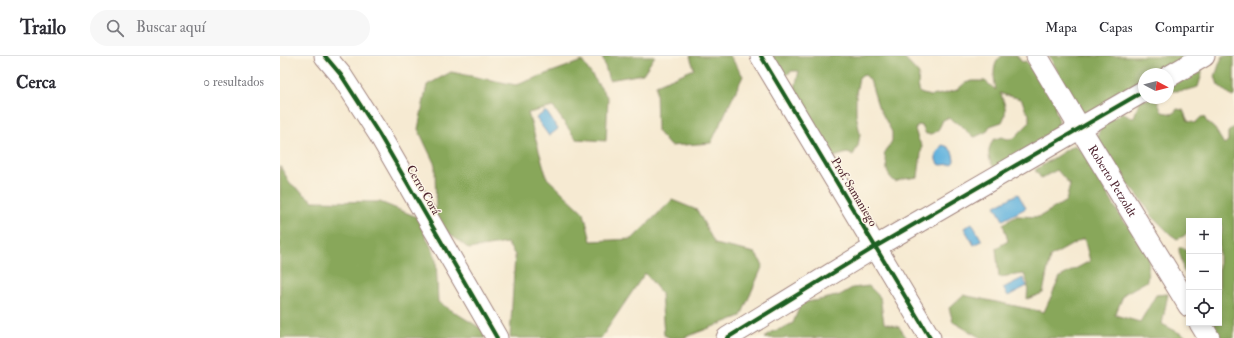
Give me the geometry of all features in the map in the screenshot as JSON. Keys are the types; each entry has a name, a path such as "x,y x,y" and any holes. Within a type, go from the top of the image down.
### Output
{"street":[{"name":"Cerro Corá","path":"325,56 341,75 380,134 497,338"},
{"name":"Prof. Samaniego","path":"761,56 930,338"},
{"name":"Roberto Petzoldt","path":"1037,56 1186,301"},
{"path":"1174,74 1204,56"},
{"path":"727,338 875,247 1138,94"},
{"path":"1202,326 1209,338"}],"green space":[{"path":"602,56 655,56 643,74 609,80"},
{"path":"690,56 730,56 743,76 711,143 670,146 657,131 656,85 694,69"},
{"path":"761,56 902,56 919,74 918,85 920,93 930,96 957,90 965,83 972,81 985,81 996,90 994,72 996,63 1002,56 1017,56 1022,62 1026,61 1037,77 1045,78 1056,103 1055,109 1059,121 1058,125 1052,130 1048,138 997,171 989,156 989,148 993,140 1001,137 1008,139 1014,138 1029,123 1029,114 1025,109 1022,100 1000,93 1005,108 1005,115 1002,122 990,126 986,132 975,137 969,134 965,128 948,118 943,120 939,129 933,134 926,134 922,126 918,125 915,129 922,146 918,177 895,182 887,172 884,154 892,141 892,132 878,106 870,80 865,75 859,77 856,94 856,114 860,134 858,146 853,155 847,153 824,160 793,96 799,71 792,71 784,76"},
{"path":"1049,56 1201,56 1202,74 1198,87 1174,91 1174,68 1138,68 1138,92 1123,92 1117,94 1110,103 1083,117"},
{"path":"1223,56 1234,56 1234,96 1232,97 1218,85 1215,76"},
{"path":"582,61 608,98 606,141 576,139 553,107 528,113 547,178 584,213 591,241 632,239 672,200 697,210 715,244 755,253 763,265 741,316 683,338 670,338 664,335 661,293 645,273 601,338 510,338 515,255 507,243 469,249 436,223 435,165 418,129 427,85 451,72 516,85"},
{"path":"1139,104 1159,104 1162,112 1173,114 1177,109 1183,110 1188,121 1195,123 1201,117 1204,117 1215,129 1224,144 1228,141 1228,132 1234,127 1234,338 1215,338 1209,326 1222,326 1222,218 1186,218 1186,234 1177,239 1152,216 1131,187 1122,183 1097,138 1101,126 1123,112 1127,116 1134,117"},
{"path":"1074,145 1084,153 1123,221 1151,239 1147,281 1124,294 1115,315 1140,322 1156,295 1168,294 1162,324 1189,338 981,338 953,322 949,308 963,295 1044,312 1060,277 1090,261 1084,238 1050,257 1043,293 1027,299 1028,284 1024,274 999,277 996,248 1008,241 1003,224 1017,216 1039,217 1066,201 1070,185 1057,170 1041,178 1035,170"},
{"path":"280,166 290,183 313,201 380,202 417,217 436,258 438,302 482,329 485,338 280,338"},
{"path":"1183,247 1186,251 1186,274 1183,270 1179,248"},
{"path":"869,286 880,297 884,323 899,327 907,338 765,338 771,332 793,323 801,303 840,295 852,288"}],"water":[{"path":"546,111 558,129 549,136 536,118"},
{"path":"942,145 948,147 951,151 954,161 952,164 938,164 936,154"},
{"path":"1018,194 1026,208 1003,220 995,206"},
{"path":"972,223 982,241 974,245 964,228"},
{"path":"1023,278 1027,286 1008,296 1003,288"}],"cycle path":[{"path":"325,56 341,75 379,134 497,338"},
{"path":"761,56 930,338"},
{"path":"727,338 875,247 1138,94"}]}
